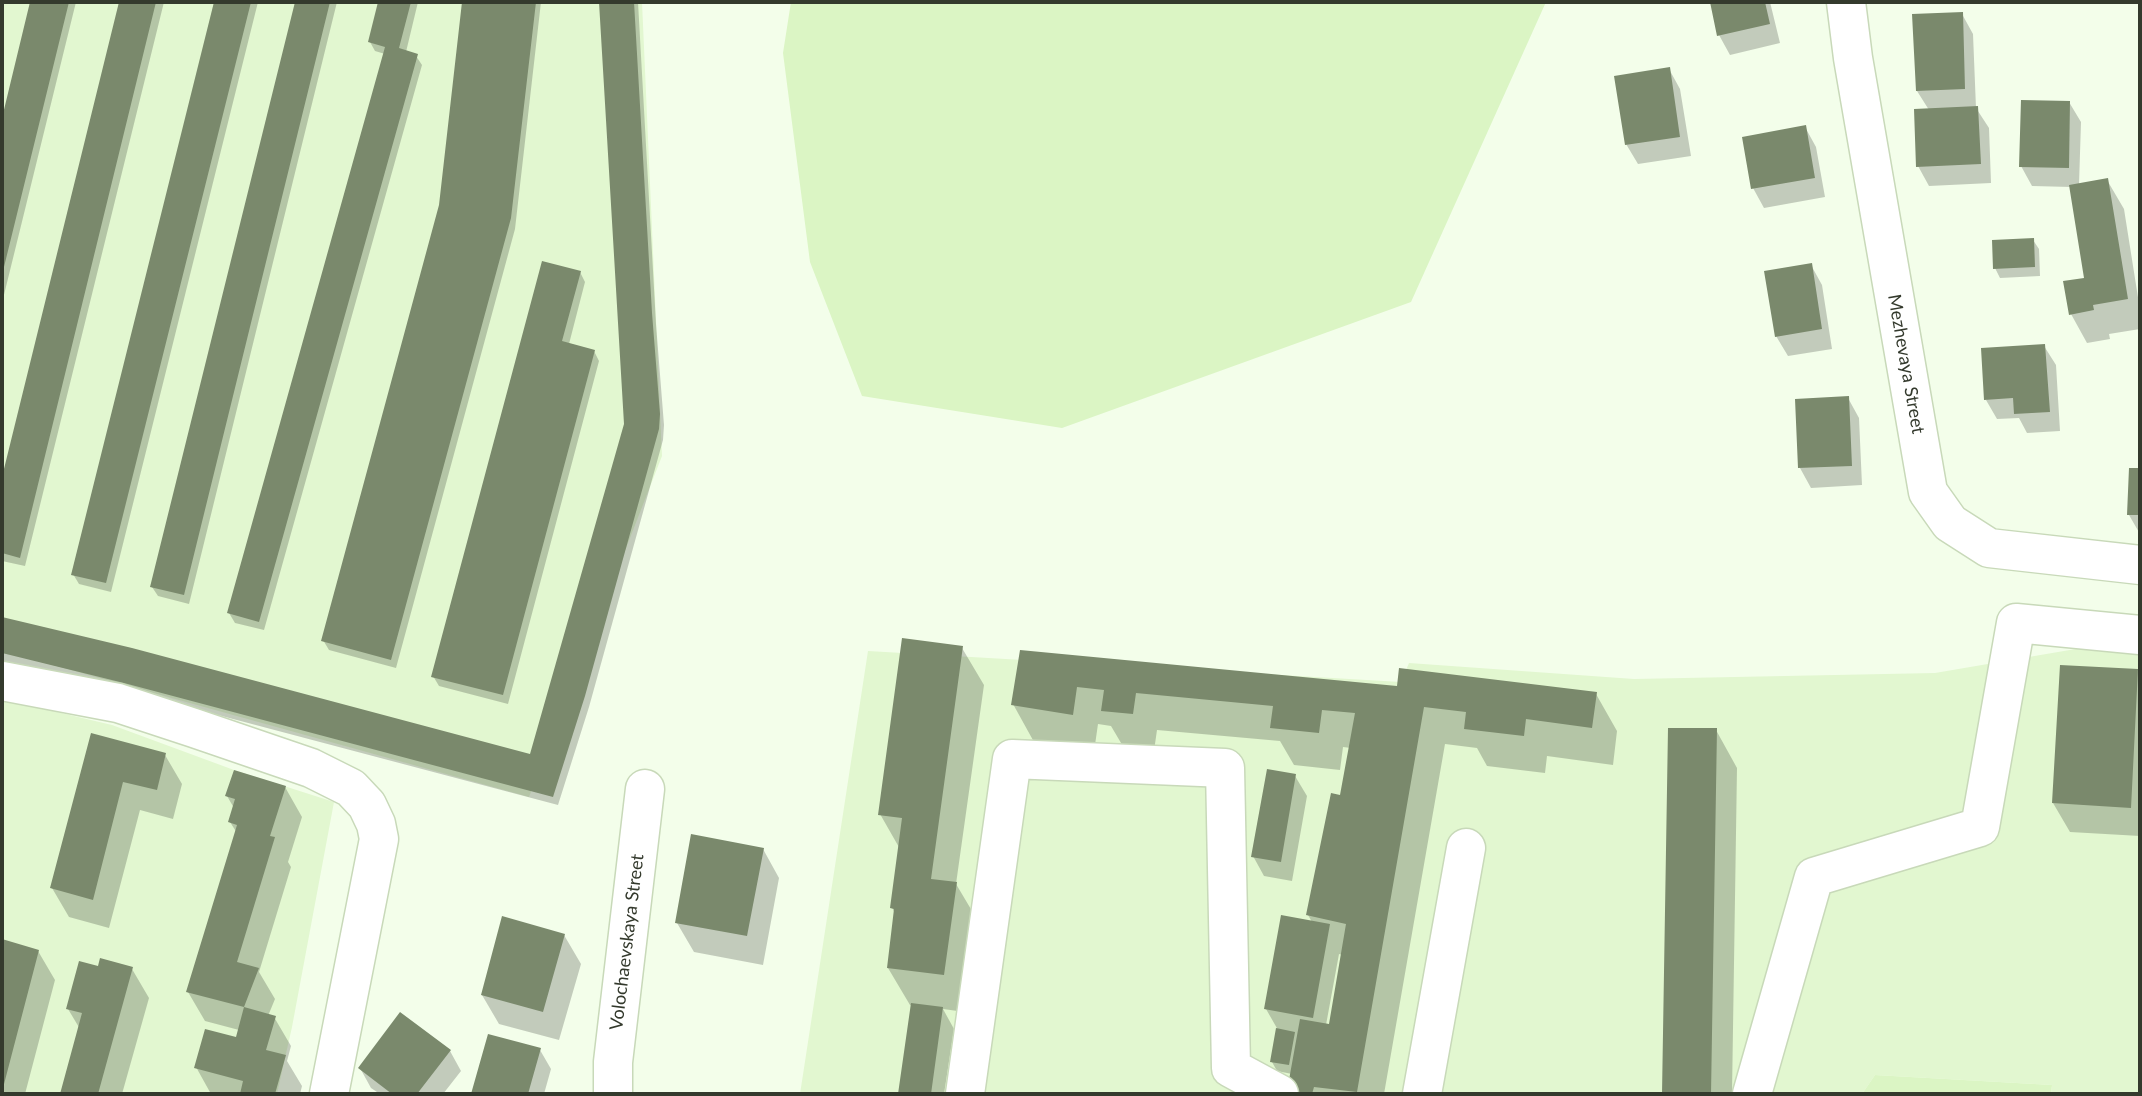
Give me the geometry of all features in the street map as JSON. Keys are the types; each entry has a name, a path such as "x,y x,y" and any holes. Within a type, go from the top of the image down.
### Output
{"street":[{"name":"Mezhevaya Street","path":"1846,2 1928,492 1950,523 1989,548 2140,565"},
{"path":"1752,1094 1814,877 1980,827 2016,623 2140,635"},
{"path":"2,681 118,703 194,727 311,768 351,789 367,805 376,824 379,839 329,1094"},
{"path":"965,1094 1012,759 1224,768 1231,1068 1279,1094"},
{"name":"Volochaevskaya Street","path":"613,1094 614,1062 645,789"},
{"path":"1423,1094 1466,848"}],"shaded area":[{"path":"2,2 642,2 662,456 529,797 2,651"},
{"path":"791,2 1546,2 1411,302 1062,428 862,396 810,262 783,53"},
{"path":"2140,638 2140,1094 2051,1094 2052,1085 1875,1075 1862,1094 800,1094 868,651 1401,682 1409,663 1634,679 1935,673"},
{"path":"2,699 112,725 234,770 334,802 277,1094 2,1094"},
{"path":"1875,1075 2052,1085 2051,1094 1862,1094"}],"building":[{"path":"30,2 69,2 3,271 2,118"},
{"path":"119,2 156,2 20,558 2,553 2,477"},
{"path":"214,2 251,2 106,583 71,575"},
{"path":"295,2 330,2 184,595 150,587"},
{"path":"378,2 411,2 399,48 418,54 259,622 227,613 385,47 368,42"},
{"path":"462,2 536,2 511,218 391,660 321,641 439,205"},
{"path":"599,2 634,2 660,414 659,429 585,696 553,797 2,653 2,617 132,648 530,754 624,424"},
{"path":"1710,2 1765,2 1770,24 1717,36"},
{"path":"1963,12 1965,89 1916,91 1912,14"},
{"path":"1670,67 1680,137 1625,145 1614,76"},
{"path":"2021,100 2070,101 2069,168 2019,167"},
{"path":"1978,106 1981,164 1916,167 1914,109"},
{"path":"1806,125 1815,178 1751,189 1742,137"},
{"path":"2108,178 2128,299 2093,305 2094,310 2069,315 2063,281 2084,278 2069,185"},
{"path":"2034,238 2035,267 1993,269 1992,240"},
{"path":"542,261 581,271 562,341 595,350 503,695 431,677"},
{"path":"1812,263 1822,329 1775,337 1764,271"},
{"path":"2045,344 2050,412 2014,414 2013,398 1984,400 1981,348"},
{"path":"1849,396 1852,466 1798,468 1795,399"},
{"path":"2129,468 2140,468 2140,515 2127,515"},
{"path":"902,638 963,646 931,879 957,882 944,975 887,968 894,909 890,908 902,818 878,815"},
{"path":"1020,650 1397,686 1399,668 1597,692 1592,728 1526,719 1524,736 1464,729 1466,712 1424,707 1357,1092 1314,1087 1312,1094 1308,1094 1287,1091 1300,1019 1329,1024 1346,924 1306,915 1331,793 1340,795 1355,713 1322,710 1319,733 1270,728 1273,706 1136,693 1133,714 1101,711 1104,690 1077,687 1073,715 1011,705"},
{"path":"2060,665 2138,669 2131,808 2052,803"},
{"path":"1668,728 1717,728 1711,1094 1662,1094"},
{"path":"91,733 166,753 157,790 123,782 93,900 50,888"},
{"path":"1267,769 1296,774 1281,862 1251,857"},
{"path":"234,770 286,786 270,836 275,837 237,962 259,968 244,1007 186,992 237,825 228,822 235,799 225,796"},
{"path":"691,834 764,848 747,936 675,923"},
{"path":"1281,915 1330,924 1313,1018 1264,1009"},
{"path":"502,916 565,934 543,1012 481,995"},
{"path":"2,939 39,950 3,1088 2,1088"},
{"path":"100,958 133,967 98,1094 60,1094 82,1013 66,1009 79,961 98,966"},
{"path":"911,1003 943,1007 931,1094 898,1094"},
{"path":"244,1007 276,1016 266,1050 286,1055 275,1094 240,1094 243,1081 194,1068 205,1029 236,1037"},
{"path":"400,1012 451,1050 417,1094 392,1094 358,1068"},
{"path":"1276,1028 1295,1032 1289,1065 1270,1062"},
{"path":"488,1034 541,1048 528,1094 471,1094"}]}
